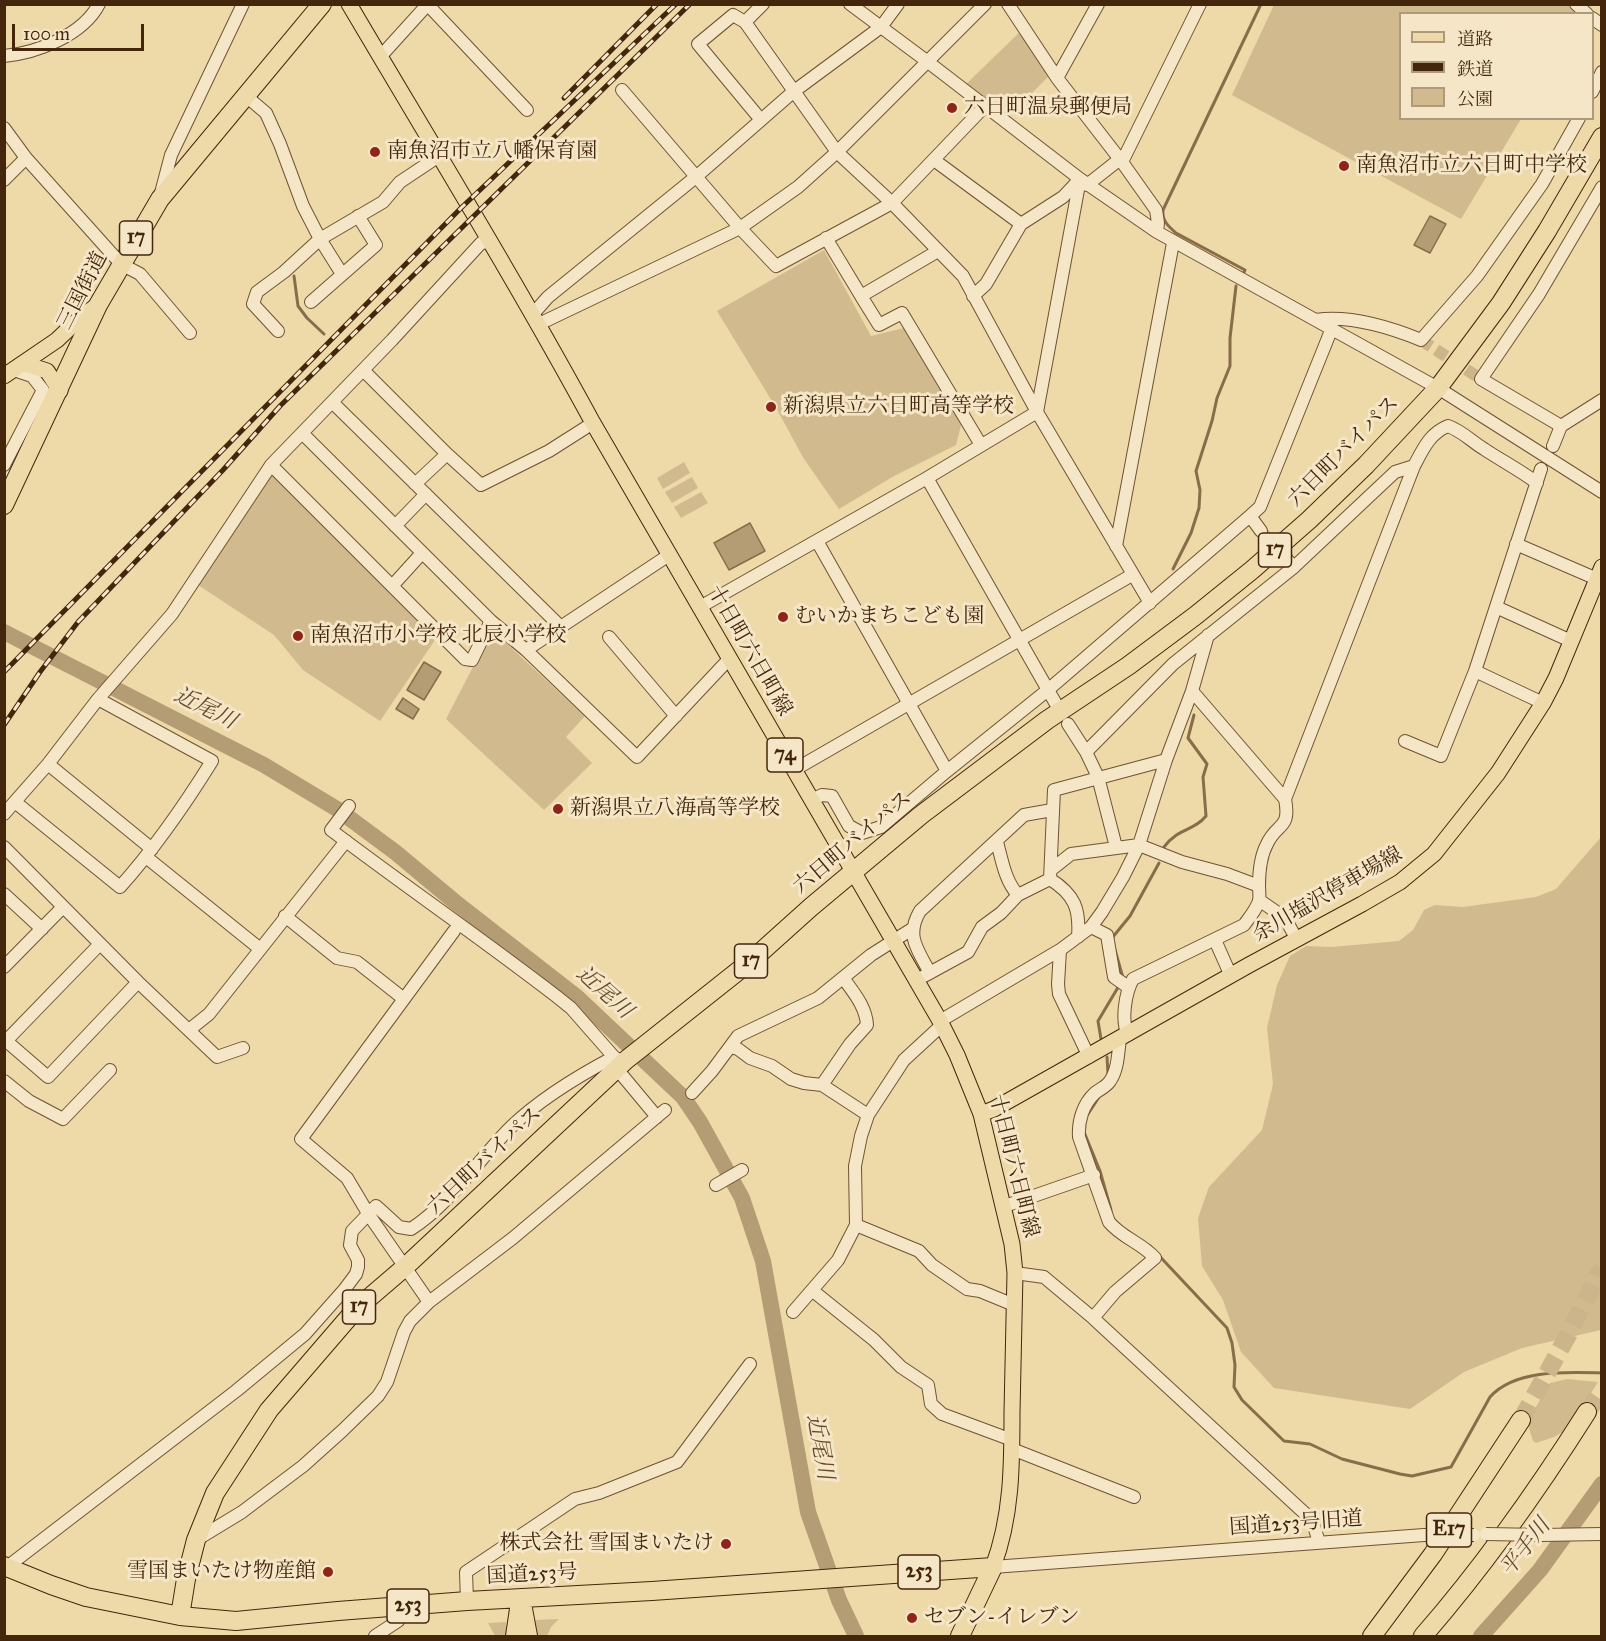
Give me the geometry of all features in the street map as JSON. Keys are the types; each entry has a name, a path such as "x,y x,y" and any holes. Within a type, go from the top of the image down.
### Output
{"highway":[{"name":"三国街道","path":"4,505 60,391 98,305 160,199 322,4"},
{"name":"六日町バイパス","path":"180,1616 196,1540 215,1493 270,1410 356,1309 405,1267 620,1062 697,1006 921,815 1047,720 1128,666 1252,570 1309,520 1366,465 1438,388 1501,303 1553,222 1602,136"},
{"name":"E17","path":"1423,1636 1454,1601 1510,1527 1587,1412"},
{"name":"E17","path":"1372,1636 1423,1569 1521,1420"},
{"name":"国道253号","path":"6,1566 51,1586 86,1597 180,1616 236,1621 467,1601 993,1567"},
{"path":"960,1636 993,1567"},
{"path":"515,1636 521,1598"},
{"path":"521,1598 528,1636"}],"main road":[{"name":"十日町六日町線","path":"349,4 536,319 593,423 941,1023 957,1055 981,1114 1012,1244 1015,1273 1012,1478 1006,1523 993,1567"},
{"path":"11,372 57,340 82,316 98,305"},
{"path":"11,372 47,371 60,391"},
{"name":"余川塩沢停車場線","path":"981,1114 1089,1057 1400,882 1434,854 1498,773 1543,703 1556,678 1600,573"}],"street":[{"path":"4,56 30,51 54,42 78,28 96,11 99,4"},
{"path":"160,199 171,155 243,4"},
{"path":"745,22 764,4"},
{"path":"850,4 1084,182 1173,243 1438,388 1602,492"},
{"path":"536,319 548,297 697,176 793,92 881,27 898,4"},
{"path":"536,319 740,228 798,186 837,152 985,4"},
{"path":"1008,4 1057,78 1121,160 1156,210 1157,232"},
{"path":"1057,78 1098,4"},
{"path":"972,296 986,284 1021,224 1121,160 1200,4"},
{"path":"380,57 428,5 527,110"},
{"path":"761,120 698,44 733,15 745,22 837,152 892,203 963,276 1037,412 1150,603"},
{"path":"1594,90 1602,72"},
{"path":"622,90 740,228 776,266 892,203 986,106"},
{"path":"246,96 266,113 289,165 303,206 342,274"},
{"path":"1316,320 1331,317 1370,324 1401,332 1420,340 1484,267 1542,184 1578,120"},
{"path":"4,128 26,158 121,264 140,274 190,333"},
{"path":"278,331 253,304 257,292 284,272 320,238 383,202 400,182 439,156"},
{"path":"4,180 26,158"},
{"path":"934,159 1021,224"},
{"path":"700,607 817,542 1037,412 1084,182"},
{"path":"1561,426 1481,380 1539,294 1602,187"},
{"path":"311,302 376,245 358,216"},
{"path":"826,238 879,325 902,313 981,445"},
{"path":"4,814 48,764 98,699 172,614 271,465 481,243 489,242"},
{"path":"1116,546 1173,243"},
{"path":"861,296 939,251"},
{"path":"811,800 822,795 831,796 849,826 862,833 881,827 1049,689 1260,507 1332,328"},
{"path":"363,370 447,454 481,484 549,451 593,423"},
{"path":"4,465 43,390 32,376 11,372"},
{"path":"1553,446 1561,426 1602,400"},
{"path":"332,402 561,627"},
{"path":"1093,1318 1116,1292 1155,1258 1149,1251 1116,1231 1109,1222 1079,1137 1078,1125 1082,1113 1094,1094 1109,1083 1115,1071 1124,1037 1128,987 1133,979 1140,975 1244,925 1252,915 1259,900 1261,859 1267,843 1275,831 1285,823 1287,813 1285,800 1414,466 1436,431 1448,426 1459,429 1484,450 1519,469 1537,483"},
{"path":"302,434 491,621 526,650 637,758 730,658"},
{"path":"415,484 447,454"},
{"path":"271,465 465,659 472,660 491,621"},
{"path":"1086,752 1173,664 1294,567 1395,472 1414,466"},
{"path":"1406,741 1441,756 1474,672 1541,469"},
{"path":"927,478 1056,704"},
{"path":"395,526 426,494"},
{"path":"1250,516 1261,531"},
{"path":"817,542 947,771"},
{"path":"1516,544 1600,573"},
{"path":"1281,552 1294,567"},
{"path":"393,585 422,553"},
{"path":"526,650 669,555"},
{"path":"794,770 1132,575"},
{"path":"1496,607 1571,641"},
{"path":"793,1312 838,1260 856,1225 855,1166 861,1136 868,1114 904,1060 941,1023 1060,950 1091,927 1124,876 1139,845 1166,760 1192,691 1208,635"},
{"path":"609,637 676,716"},
{"path":"1474,672 1543,703"},
{"path":"1192,691 1285,800"},
{"path":"15,802 120,887 149,853 181,810 212,761 98,699"},
{"path":"1068,724 1086,752 1098,777 1116,847"},
{"path":"1078,937 1080,916 1075,903 1051,874 1054,790 1166,760"},
{"path":"48,764 259,948"},
{"path":"196,1540 242,1512 303,1466 342,1431 378,1396 387,1382 404,1332 410,1321 429,1302 513,1238 661,1113 620,1062 571,1008 455,919 423,899 331,830 348,808"},
{"path":"930,973 914,944 912,929 920,911 1024,815 1052,810"},
{"path":"189,1030 209,1014 346,841"},
{"path":"997,842 1005,873 1018,895"},
{"path":"915,980 968,952 982,927 1001,913 1018,895 1051,874 1071,854 1139,845 1182,862 1227,874 1259,886"},
{"path":"4,847 138,982 217,1057 243,1048"},
{"path":"4,894 42,929"},
{"path":"1259,900 1285,918 1297,940"},
{"path":"4,967 63,907"},
{"path":"285,916 337,958 357,963 404,999"},
{"path":"1091,927 1107,935 1114,977 1128,987"},
{"path":"692,1093 738,1036 818,998 871,955 912,929"},
{"path":"429,1302 369,1215 347,1178 301,1138 454,931"},
{"path":"1215,940 1231,976"},
{"path":"100,944 5,1041 48,1077 138,982"},
{"path":"1060,950 1059,994 1089,1057"},
{"path":"822,1085 850,1044 867,1025 867,1018 858,998 844,979"},
{"path":"730,1047 772,1066 791,1079 822,1085 868,1114"},
{"path":"6,1566 236,1392 305,1334 356,1274 358,1260 350,1245 350,1238 357,1226 376,1206 399,1227 411,1229 460,1184 531,1108 558,1090 620,1062"},
{"path":"4,1082 29,1101 63,1119 110,1070"},
{"path":"716,1185 742,1170"},
{"path":"1002,1207 1094,1175"},
{"path":"856,1225 920,1251 932,1265 967,1289 980,1291 1014,1305"},
{"path":"1015,1273 1044,1277 1093,1318 1312,1520 1319,1542"},
{"path":"813,1291 874,1340 901,1367 928,1385 931,1404 942,1414 1134,1497"},
{"path":"467,1601 466,1572 575,1499 599,1493 677,1462 750,1364"},
{"name":"国道253号旧道","path":"993,1567 1424,1535 1602,1533"},
{"path":"375,1636 398,1621 396,1607"}],"green space":[{"path":"1568,4 1579,12 1399,12 1399,120 1520,120 1461,219 1232,95 1274,5"},
{"path":"1024,28 1053,72 1004,121 962,88"},
{"path":"824,250 871,336 904,328 962,421 956,445 894,476 839,509 804,459 775,406 717,311"},
{"path":"684,462 690,473 663,489 657,478"},
{"path":"272,474 437,637 380,721 303,670 274,635 198,585"},
{"path":"692,477 698,488 672,503 665,492"},
{"path":"701,492 708,503 681,518 674,507"},
{"path":"492,630 585,716 566,737 592,763 544,810 446,719"},
{"path":"1601,837 1601,1330 1522,1348 1464,1372 1410,1409 1274,1388 1241,1352 1223,1300 1202,1266 1198,1218 1209,1187 1262,1130 1273,1084 1267,1028 1277,985 1290,956 1306,946 1332,947 1399,941 1413,930 1424,910 1435,905 1463,907 1536,897 1556,889"},
{"path":"1567,1379 1598,1382 1568,1429 1536,1443 1533,1441 1527,1422 1550,1383"},
{"path":"559,1619 551,1627 547,1636 534,1636 534,1620"},
{"path":"506,1622 508,1636 495,1636 488,1623"}],"shaded area":[{"path":"1430,216 1446,224 1430,253 1414,245"},
{"path":"750,523 765,551 729,570 714,543"},
{"path":"424,662 441,672 424,700 407,690"},
{"path":"403,698 419,709 413,719 396,709"}],"waterway":[{"path":"1244,272 1245,270 1176,233 1168,226 1163,210 1261,4"},
{"path":"294,276 298,306 324,334"},
{"path":"1173,569 1191,533 1199,508 1200,490 1196,471 1217,398 1230,366 1230,338 1236,286"},
{"name":"近尾川","path":"4,632 264,765 337,809 395,852 577,997 683,1097 700,1122 742,1198 763,1261 808,1512 839,1600 856,1636"},
{"path":"1164,847 1175,836 1196,825 1206,816 1203,777 1207,764 1188,738 1194,715"},
{"path":"1112,938 1130,916 1159,863"},
{"path":"1115,950 1123,978"},
{"path":"1101,1039 1098,1021 1120,984"},
{"path":"1107,1057 1108,1074"},
{"path":"1088,1114 1099,1097"},
{"path":"1084,1132 1100,1171 1111,1210"},
{"path":"1150,1246 1227,1328 1235,1365 1234,1387 1242,1400 1284,1441 1310,1444 1342,1459 1412,1476 1451,1467 1490,1397 1501,1388 1513,1381 1542,1374 1602,1373"},
{"name":"平手川","path":"1481,1636 1540,1570 1602,1484"}],"tunnel":[{"path":"1421,340 1481,379"},
{"path":"1261,531 1280,552"},
{"path":"1521,1420 1602,1268"},
{"path":"1587,1412 1602,1391"}],"railway":[{"path":"564,98 657,4"},
{"path":"4,672 461,208 676,4"},
{"path":"4,725 78,622 223,470 280,406 690,4"}],"place":[{"name":"六日町温泉郵便局","path":"952,108"},
{"name":"南魚沼市立八幡保育園","path":"375,152"},
{"name":"南魚沼市立六日町中学校","path":"1344,166"},
{"name":"新潟県立六日町高等学校","path":"771,407"},
{"name":"むいかまちこども園","path":"783,617"},
{"name":"南魚沼市小学校 北辰小学校","path":"298,636"},
{"name":"新潟県立八海高等学校","path":"558,809"},
{"name":"株式会社 雪国まいたけ","path":"726,1544"},
{"name":"雪国まいたけ物産館","path":"328,1572"},
{"name":"セブン-イレブン","path":"912,1618"}]}
